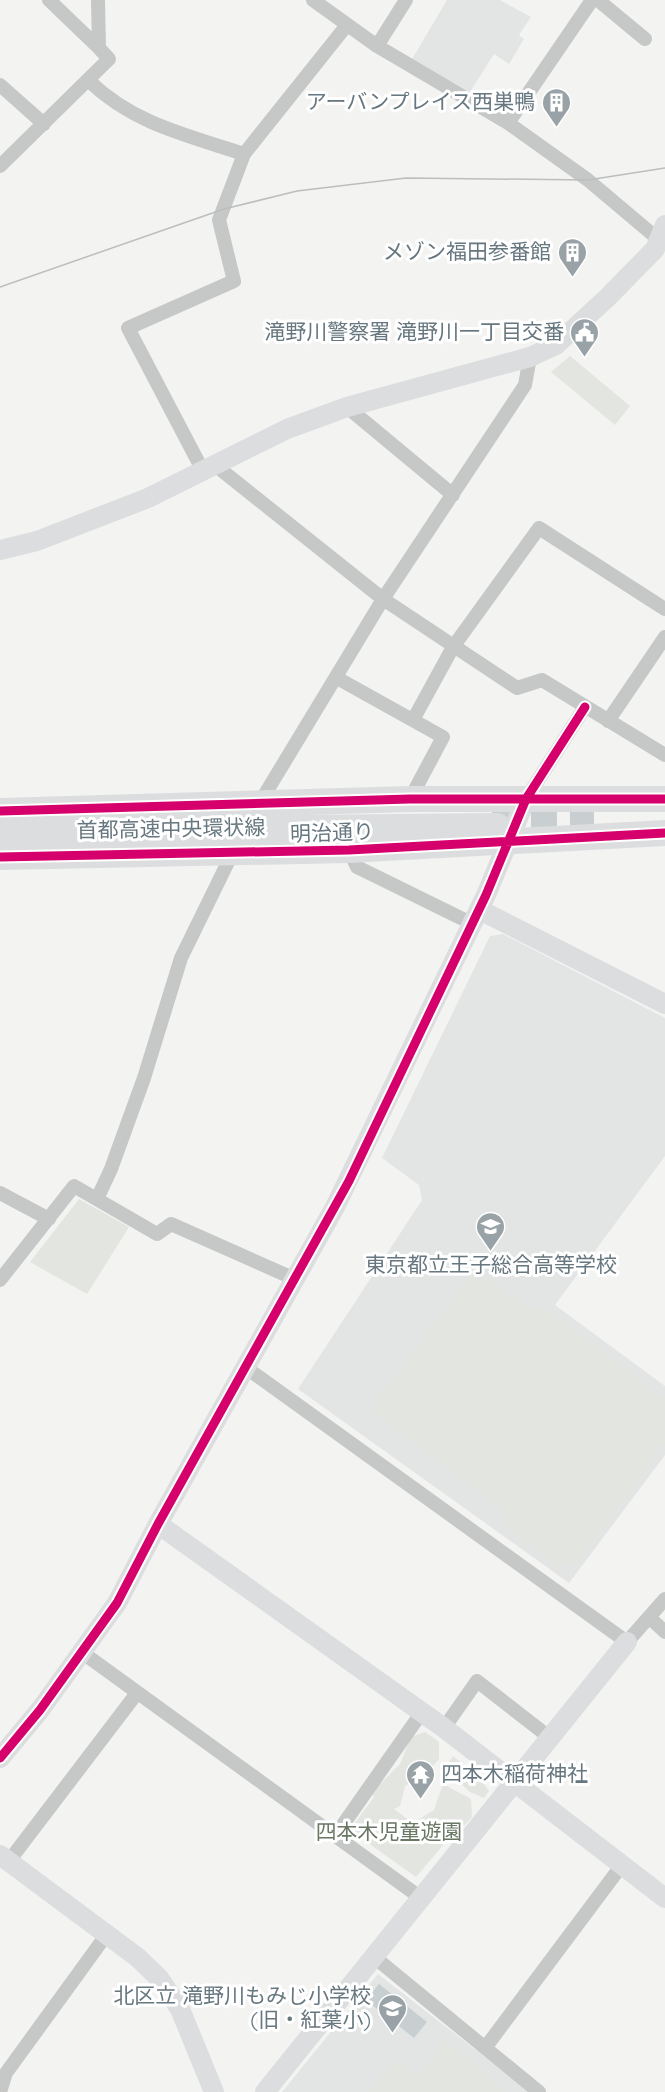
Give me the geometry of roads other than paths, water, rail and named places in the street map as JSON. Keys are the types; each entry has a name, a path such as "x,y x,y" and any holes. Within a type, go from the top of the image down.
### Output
{"highway":[{"name":"明治通り","path":"0,811 410,799 665,799"},
{"name":"首都高速中央環状線","path":"594,821 665,821"},
{"name":"首都高速中央環状線","path":"0,831 665,821"},
{"name":"明治通り","path":"0,857 349,850 665,833"}],"street":[{"path":"0,166 109,59 49,0"},
{"path":"98,0 99,48"},
{"path":"0,550 37,541 137,503 287,429 347,407 530,357 556,345 661,243 588,180 508,123 377,46 313,0"},
{"path":"377,46 406,0"},
{"path":"508,123 592,0"},
{"path":"598,0 645,39"},
{"path":"347,25 244,154 219,220 234,281 128,328 209,468 383,599 516,688 542,680 665,755"},
{"path":"89,81 111,102 137,117 244,154"},
{"path":"2,90 44,124"},
{"path":"259,804 383,599 525,385 530,357"},
{"path":"347,407 453,495"},
{"path":"413,720 453,647 539,528 665,609"},
{"path":"608,721 665,637"},
{"path":"337,678 443,737 410,799"},
{"path":"0,1758 40,1710 117,1603 158,1524 349,1181 476,917 526,799 585,707"},
{"path":"349,850 357,867 476,917 665,1004"},
{"path":"97,1199 111,1169 144,1078 181,958 232,854"},
{"path":"0,1280 74,1186 157,1234 171,1224 295,1280"},
{"path":"0,1193 49,1219"},
{"path":"245,1367 627,1642"},
{"path":"158,1524 515,1780 665,1898"},
{"path":"265,2092 549,1737 665,1599"},
{"path":"649,1617 665,1632"},
{"path":"82,1653 421,1898"},
{"path":"444,1728 477,1681 549,1737"},
{"path":"137,1693 4,1858 148,1966 170,1993 214,2092"},
{"path":"335,1836 422,1712"},
{"path":"485,2048 622,1865"},
{"path":"0,2092 6,2073 107,1934"},
{"path":"373,1956 539,2092"}],"tunnel":[{"path":"492,822 594,821"}],"tram line":[{"path":"0,287 224,209 297,191 406,178 588,180 665,168"}],"place":[{"name":"アーバンプレイス西巣鴨","path":"556,128"},
{"name":"メゾン福田参番館","path":"572,278"},
{"name":"滝野川警察署 滝野川一丁目交番","path":"585,358"},
{"name":"東京都立王子総合高等学校","path":"491,1252"},
{"name":"四本木稲荷神社","path":"420,1800"},
{"name":"北区立 滝野川もみじ小学校 (旧・紅葉小)","path":"392,2034"}],"park label":[{"name":"四本木児童遊園","path":"389,1832"}]}
